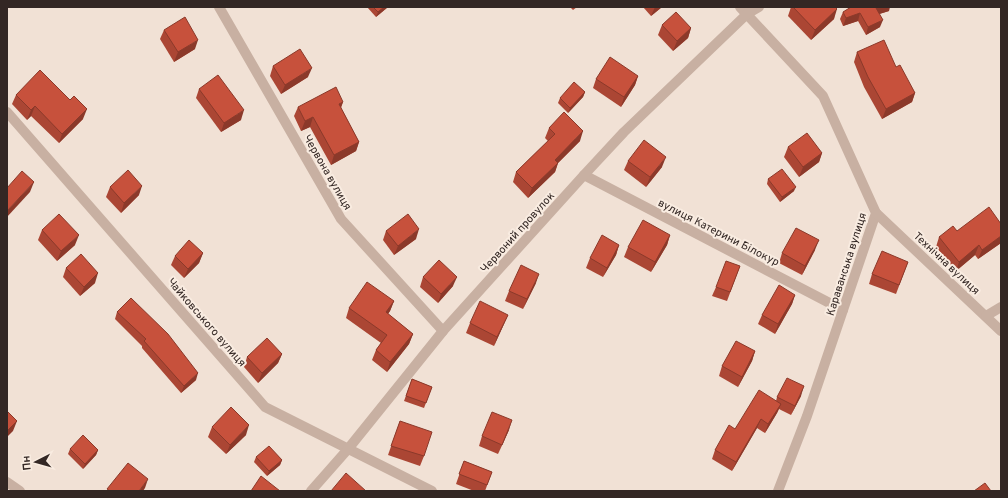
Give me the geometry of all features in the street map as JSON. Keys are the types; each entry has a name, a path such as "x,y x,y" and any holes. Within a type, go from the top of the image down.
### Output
{"street":[{"name":"Червона вулиця","path":"219,7 341,219 443,331"},
{"name":"Червоний провулок","path":"311,491 348,449 443,331 624,132 743,10 759,7"},
{"name":"Караванська вулиця","path":"743,10 823,96 876,213 807,416 778,491"},
{"name":"Чайковського вулиця","path":"7,112 266,407 432,491"},
{"name":"вулиця Катерини Білокур","path":"584,176 843,310"},
{"name":"Технічна вулиця","path":"876,213 1001,330"},
{"path":"986,316 1001,307"},
{"path":"7,482 20,491"}],"building":[{"path":"373,7 384,7 378,12"},
{"path":"793,7 835,7 837,9 815,30"},
{"path":"851,7 879,7 876,8 883,20 868,27 860,13 846,18 843,12"},
{"path":"676,12 691,28 677,41 662,25"},
{"path":"185,17 198,40 178,52 164,30"},
{"path":"884,40 896,67 900,65 915,93 886,109 868,77 857,52"},
{"path":"300,49 312,68 285,85 273,66"},
{"path":"610,57 638,76 624,97 596,79"},
{"path":"40,70 70,100 74,96 87,109 62,134 35,106 31,110 16,95"},
{"path":"218,75 244,110 224,123 199,89"},
{"path":"574,82 585,92 570,108 560,98"},
{"path":"336,87 343,102 339,104 359,142 334,155 313,117 305,121 298,107"},
{"path":"564,112 583,131 555,160 558,163 532,188 516,172 555,134 549,128"},
{"path":"807,133 822,153 803,167 788,147"},
{"path":"644,140 666,157 650,177 628,161"},
{"path":"782,169 796,187 782,197 768,179"},
{"path":"128,170 142,186 124,203 110,187"},
{"path":"22,171 34,182 7,211 7,188"},
{"path":"989,207 1001,224 1001,236 982,250 979,245 959,262 939,237 953,226 957,231"},
{"path":"59,214 79,235 61,251 42,230"},
{"path":"408,214 419,229 398,246 386,231"},
{"path":"643,220 670,235 655,262 628,247"},
{"path":"796,228 819,240 805,266 782,253"},
{"path":"602,235 619,245 607,268 590,258"},
{"path":"189,240 203,253 188,269 175,256"},
{"path":"882,251 908,262 899,285 872,274"},
{"path":"81,254 98,273 84,287 66,268"},
{"path":"439,260 457,277 441,294 423,277"},
{"path":"726,261 740,266 730,292 716,287"},
{"path":"521,265 539,274 527,299 509,291"},
{"path":"367,282 394,301 386,312 413,334 390,362 376,350 387,335 349,308"},
{"path":"779,285 795,295 778,324 762,315"},
{"path":"131,298 168,334 198,373 184,386 144,341 146,339 117,312"},
{"path":"480,301 508,315 497,337 470,323"},
{"path":"267,338 282,354 262,373 247,357"},
{"path":"736,341 755,351 742,377 722,366"},
{"path":"787,378 804,386 795,406 777,397"},
{"path":"412,379 432,387 426,403 406,396"},
{"path":"759,390 781,404 768,424 761,419 736,462 715,450 729,425 735,429"},
{"path":"231,407 249,425 230,445 212,427"},
{"path":"7,411 17,421 7,431"},
{"path":"492,412 512,420 502,445 482,436"},
{"path":"400,421 432,432 424,456 391,446"},
{"path":"83,435 98,450 85,464 70,449"},
{"path":"269,446 282,460 269,471 256,457"},
{"path":"464,461 492,472 487,485 459,474"},
{"path":"128,463 148,479 139,491 110,491 107,489"},
{"path":"346,473 366,491 331,491"},
{"path":"261,476 280,491 251,491"},
{"path":"985,483 991,491 974,491"}]}
